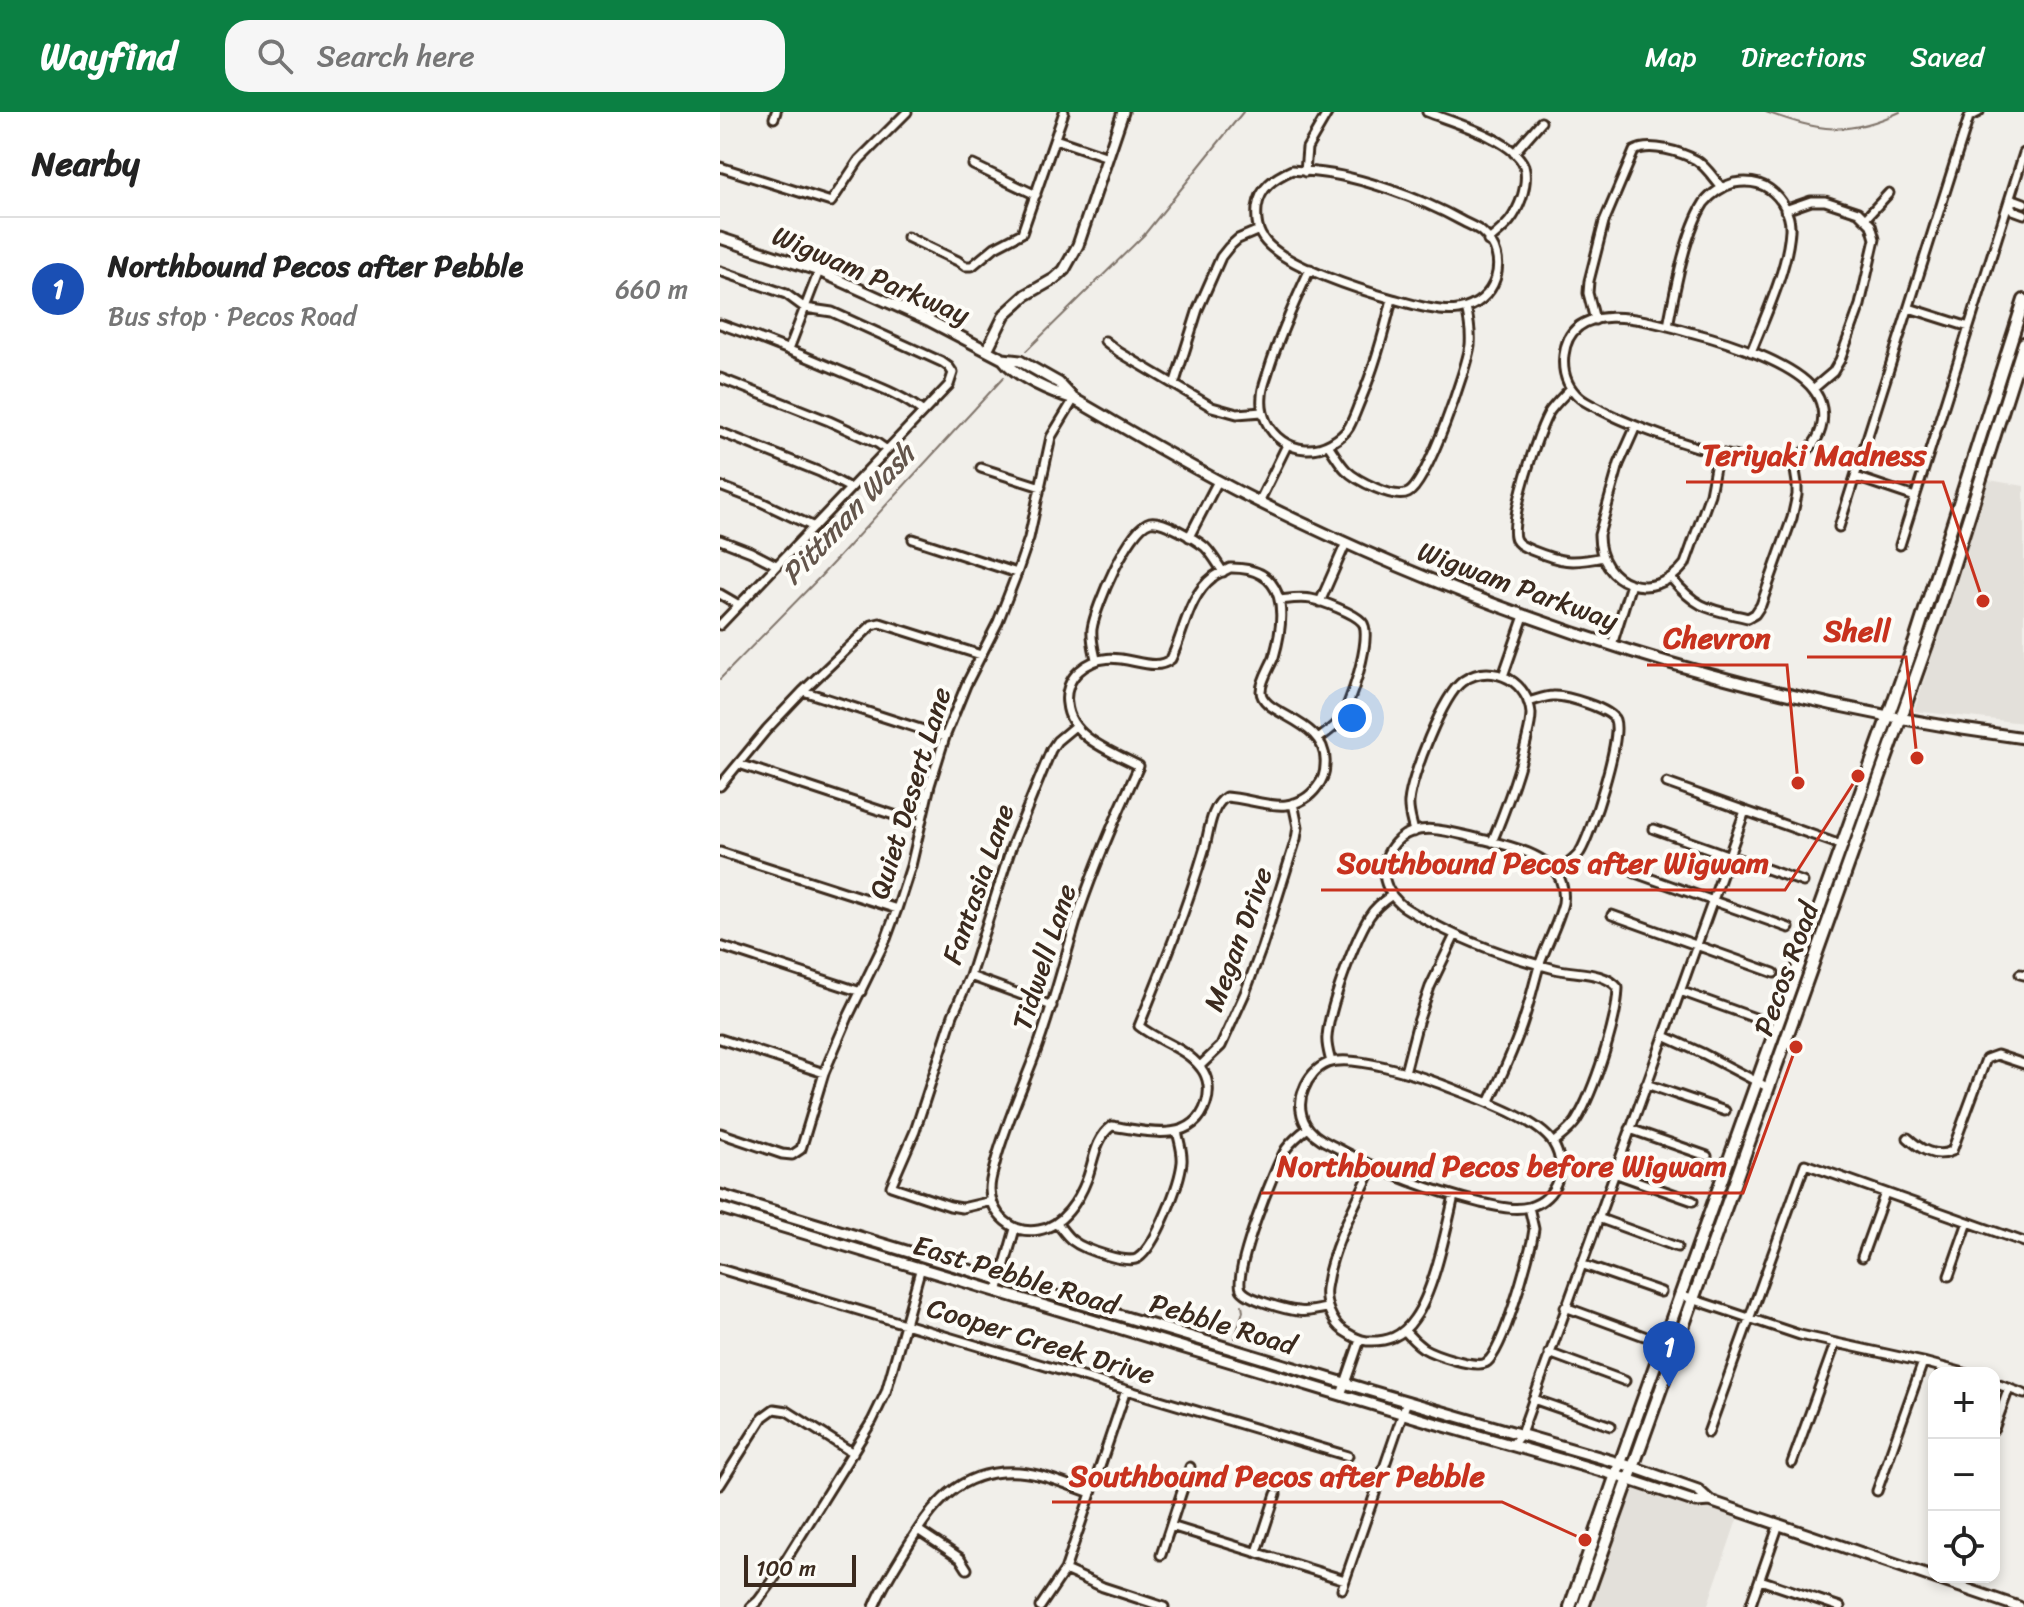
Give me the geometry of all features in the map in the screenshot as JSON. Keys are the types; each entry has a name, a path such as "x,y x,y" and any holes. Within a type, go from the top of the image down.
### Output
{"main road":[{"path":"987,350 1005,314 1026,295 1054,279 1071,259 1123,112"},
{"name":"Wigwam Parkway","path":"720,238 819,271 930,321 1003,359 1020,361 1059,383 1074,399 1259,502 1428,579 1524,616 1690,669 1780,693 1901,719 2024,738"},
{"name":"Pecos Road","path":"1583,1607 1621,1473 1680,1295 1924,615 2024,300"},
{"name":"Pecos Road","path":"1621,1473 1633,1467 1901,719 1938,614 2024,343"},
{"path":"1974,458 1986,462"},
{"path":"1831,874 1844,878"},
{"name":"Pebble Road","path":"720,1195 1521,1434 1696,1502 1710,1501 2019,1607"},
{"name":"East Pebble Road","path":"720,1208 1341,1395 1621,1473"},
{"name":"Pebble Road","path":"1633,1467 1698,1490 1710,1501"},
{"path":"1570,1607 1621,1473"}],"street":[{"path":"720,167 831,202 859,160 907,112"},
{"path":"907,237 965,266 972,266 995,247 1022,233 1064,112"},
{"path":"1305,172 1307,148 1328,112"},
{"path":"1427,112 1475,131 1505,146 1520,158 1526,177 1516,213 1509,224 1488,241"},
{"path":"1839,527 1969,117 1979,112"},
{"path":"1514,153 1541,122"},
{"path":"1055,139 1108,157"},
{"path":"1595,320 1588,293 1589,281 1604,222 1631,157 1641,148 1655,148 1695,160 1722,188"},
{"path":"1900,545 2024,153"},
{"path":"973,165 1036,195"},
{"path":"1292,170 1305,172 1315,171 1353,179 1417,200 1448,213 1482,233 1494,249 1498,267 1496,281 1488,295 1475,306 1455,311 1420,306 1351,286 1276,252 1264,240 1256,222 1258,201 1264,188 1276,177 1292,170"},
{"path":"1668,326 1679,272 1703,204 1728,184 1744,181 1758,183 1781,200 1790,219 1790,233 1784,262 1751,352"},
{"path":"1865,219 1889,193"},
{"path":"2009,203 2016,200 2024,203"},
{"path":"1785,210 1811,201 1825,201 1858,212 1871,225 1875,239 1860,305 1840,360 1833,372 1813,389"},
{"path":"2009,203 2013,210 2024,214"},
{"path":"1174,385 1198,309 1221,257 1238,239 1259,230"},
{"path":"1310,269 1278,340 1261,395 1262,412 1268,428 1287,445 1317,450 1341,437 1348,429 1373,372 1392,299"},
{"path":"720,271 786,294 805,308 832,312 868,327 942,362 953,373 949,385 720,625"},
{"path":"789,349 819,271"},
{"path":"1328,445 1353,476 1388,493 1405,494 1411,491 1420,480 1452,405 1470,345 1470,322 1466,308"},
{"path":"1909,308 1969,327"},
{"path":"1604,316 1668,326 1710,337 1787,368 1806,380 1820,397 1823,413 1821,431 1813,445 1800,456 1782,461 1760,460 1676,441 1636,426 1581,399 1566,383 1562,365 1564,348 1572,333 1584,322 1595,320 1604,316"},
{"path":"720,324 789,349 897,396 923,412"},
{"path":"1105,341 1212,407 1237,414 1262,412"},
{"path":"720,378 829,421 887,450"},
{"path":"1571,388 1548,412 1513,524 1514,539 1519,545 1567,562 1603,557"},
{"name":"Quiet Desert Lane","path":"720,1133 782,1154 792,1155 801,1149 824,1073 897,909 945,737 1017,573 1029,538 1051,437 1074,399"},
{"path":"1636,426 1619,464 1599,535 1599,547 1606,566 1620,580 1631,584 1642,587 1663,584 1679,573 1690,554 1710,494 1718,452"},
{"path":"720,432 820,472 850,488"},
{"path":"1259,502 1287,445"},
{"path":"1671,578 1686,595 1707,608 1748,618 1755,614 1771,581 1792,518 1797,495 1793,458"},
{"path":"981,468 1041,487"},
{"path":"1856,477 1915,497"},
{"path":"1189,537 1218,481"},
{"path":"720,486 814,527"},
{"path":"1096,659 1092,628 1101,600 1116,566 1145,524 1154,521 1167,525 1202,544 1223,572"},
{"path":"913,539 1017,573"},
{"path":"720,540 776,565"},
{"path":"1320,602 1346,543"},
{"path":"992,1201 997,1212 1015,1229 1039,1230 1057,1223 1067,1214 1087,1181 1104,1132 1112,1126 1161,1133 1186,1128 1197,1120 1206,1106 1209,1091 1206,1075 1187,1053 1139,1026 1166,960 1216,806 1226,797 1288,805 1303,800 1315,790 1324,776 1326,759 1318,739 1305,725 1264,700 1261,691 1274,657 1282,621 1280,600 1270,581 1256,571 1243,568 1230,568 1214,575 1199,594 1171,659 1165,664 1117,657 1096,659 1075,674 1069,686 1067,707 1075,726"},
{"path":"1612,645 1631,584"},
{"path":"720,594 739,605"},
{"path":"1280,600 1308,598 1352,615 1362,621 1365,628 1353,689 1343,715 1318,739"},
{"path":"1503,676 1524,616"},
{"path":"720,786 803,691 872,625 880,623 981,655"},
{"path":"1414,832 1408,807 1410,796 1439,717 1462,682 1472,676 1496,673 1523,691 1531,712 1512,791 1492,842"},
{"path":"803,691 945,737"},
{"path":"1528,702 1552,696 1562,697 1611,713 1616,721 1608,769 1581,851 1556,872"},
{"name":"Fantasia Lane","path":"992,1201 962,1208 891,1186 915,1131 1011,848 1051,750 1075,726"},
{"name":"Tidwell Lane","path":"992,1201 991,1179 1001,1141 1035,1056 1080,912 1114,819 1139,766 1086,736 1075,726"},
{"path":"739,764 921,824"},
{"path":"1667,783 1841,845"},
{"name":"Megan Drive","path":"1200,1066 1221,1046 1262,947 1296,839 1298,827 1293,803"},
{"path":"1512,1445 1521,1434 1745,811"},
{"path":"1489,1103 1512,1053 1539,965 1563,901 1561,883 1556,872 1544,860 1492,842 1439,830 1425,829 1405,834 1394,844 1384,863 1388,891 1399,903 1455,935 1497,952 1539,965 1600,977 1612,981 1618,988 1617,1004 1593,1082 1576,1120 1553,1143"},
{"path":"1654,829 1803,882"},
{"path":"720,852 897,909"},
{"path":"1635,873 1789,928"},
{"path":"1331,1062 1327,1033 1348,962 1369,917 1380,903 1392,895"},
{"path":"1612,915 1774,973"},
{"path":"1405,1072 1426,999 1455,935"},
{"path":"720,946 861,992"},
{"path":"970,976 1052,1006"},
{"path":"1680,991 1758,1019"},
{"path":"1664,1036 1769,1088"},
{"path":"720,1039 824,1073"},
{"path":"1908,1138 1920,1148 1937,1155 1952,1151 1982,1066 1991,1056 2024,1064"},
{"path":"1331,1062 1364,1063 1405,1072 1489,1103 1530,1123 1548,1136 1558,1151 1560,1166 1558,1181 1550,1195 1537,1205 1520,1209 1499,1207 1413,1184 1316,1137 1303,1119 1303,1090 1311,1075 1331,1062"},
{"path":"1646,1084 1725,1111"},
{"path":"1308,1128 1285,1151 1268,1188 1240,1273 1240,1288 1255,1299 1296,1311 1328,1308"},
{"path":"1630,1129 1707,1156"},
{"path":"1057,1223 1070,1239 1083,1247 1131,1261 1139,1258 1163,1221 1182,1166 1183,1156 1177,1131"},
{"path":"1708,1433 1805,1164 2024,1242"},
{"path":"1373,1167 1349,1218 1326,1289 1328,1308 1341,1329 1360,1340 1383,1341 1405,1331 1416,1317 1442,1248 1454,1196"},
{"path":"1614,1173 1693,1201"},
{"path":"1862,1257 1885,1193"},
{"path":"1405,1331 1429,1351 1472,1365 1487,1362 1495,1352 1524,1273 1534,1229 1529,1207"},
{"path":"1598,1218 1677,1247"},
{"path":"1949,1276 1968,1222"},
{"path":"997,1292 1015,1229"},
{"path":"757,1605 853,1453 886,1392 924,1257"},
{"path":"1581,1264 1661,1292"},
{"name":"Cooper Creek Drive","path":"720,1269 1348,1456"},
{"path":"1680,1295 1778,1329 1942,1367"},
{"path":"1565,1307 1644,1336"},
{"path":"1341,1395 1360,1340"},
{"path":"1792,1463 1835,1344"},
{"path":"1549,1353 1625,1381"},
{"path":"1877,1491 1923,1362"},
{"path":"2000,1385 2024,1394"},
{"path":"2000,1413 2009,1388"},
{"path":"1040,1607 1065,1570 1126,1390"},
{"path":"1533,1399 1611,1426"},
{"path":"1342,1589 1407,1401"},
{"path":"720,1485 763,1417 774,1409 787,1411 853,1453"},
{"path":"1161,1555 1190,1467"},
{"path":"874,1607 934,1506 969,1481 993,1473 1018,1472 1091,1493"},
{"path":"1257,1552 1276,1494"},
{"path":"1750,1607 1779,1524"},
{"path":"1171,1526 1345,1580"},
{"path":"918,1530 960,1558 967,1569"},
{"path":"1065,1570 1137,1603 1164,1607"},
{"path":"1760,1580 1840,1607"}],"shaded area":[{"path":"1989,480 2024,486 2024,723 1914,711"},
{"path":"1625,1471 1740,1511 1707,1607 1579,1607"}],"waterway":[{"name":"Pittman Wash","path":"1026,351 1144,235 1243,112"},
{"name":"Pittman Wash","path":"1766,112 1802,124 1833,128 1864,125 1900,112"},
{"name":"Pittman Wash","path":"720,679 820,577 1004,377"},
{"path":"1235,1338 1242,1305"}],"place":[{"name":"Teriyaki Madness","path":"1983,601"},
{"name":"Shell","path":"1917,758"},
{"name":"Southbound Pecos after Wigwam","path":"1858,776"},
{"name":"Chevron","path":"1798,783"},
{"name":"Northbound Pecos before Wigwam","path":"1796,1047"},
{"name":"Northbound Pecos after Pebble","path":"1669,1387"},
{"name":"Southbound Pecos after Pebble","path":"1585,1540"}]}
